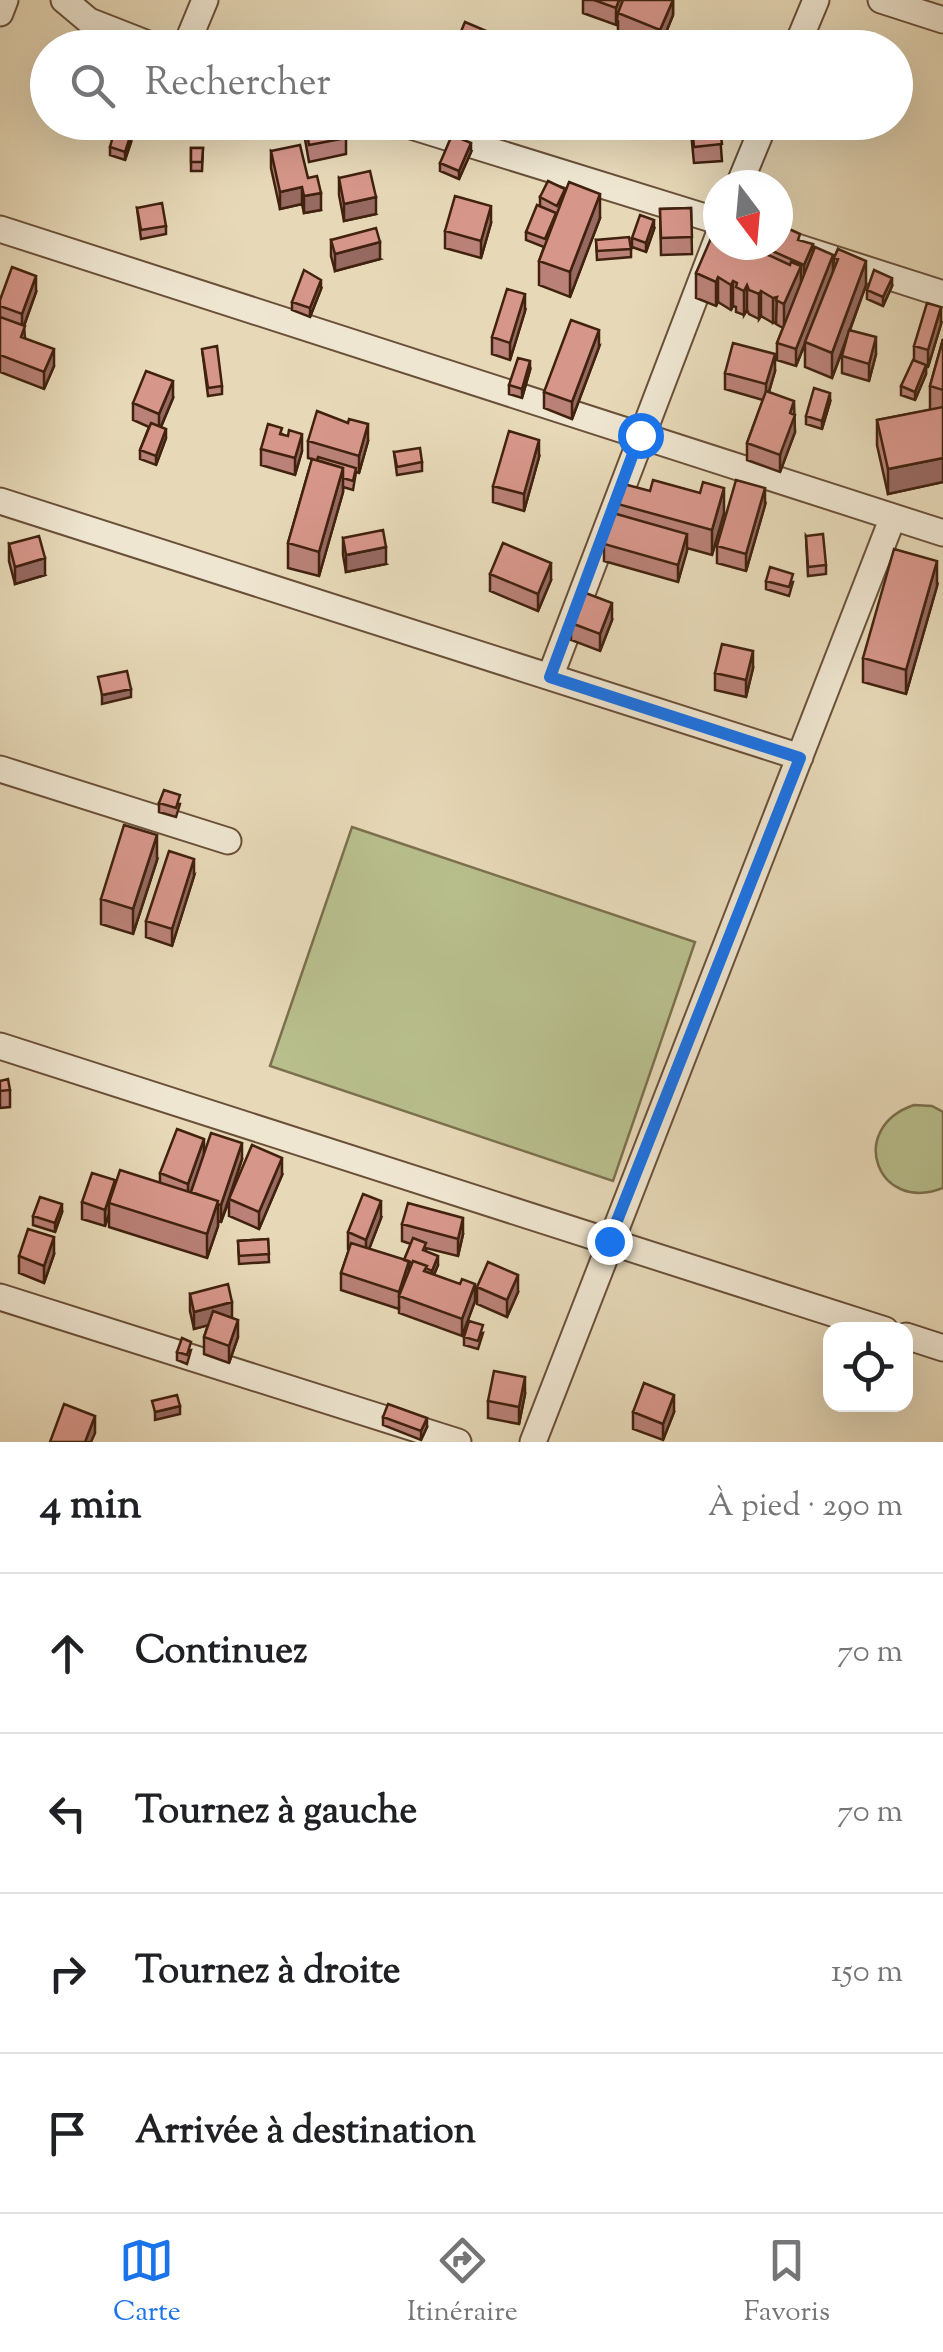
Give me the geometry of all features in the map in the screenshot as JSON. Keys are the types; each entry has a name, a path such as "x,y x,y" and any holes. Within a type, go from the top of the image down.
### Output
{"street":[{"path":"0,13 5,0"},
{"path":"64,0 88,21 111,30"},
{"path":"192,30 205,0"},
{"path":"804,30 816,0"},
{"path":"881,0 943,20"},
{"path":"456,140 703,216"},
{"path":"745,170 758,140"},
{"path":"0,229 943,533"},
{"path":"793,246 943,294"},
{"path":"550,677 709,260"},
{"path":"0,501 800,758"},
{"path":"533,1442 893,516"},
{"path":"0,769 228,841"},
{"path":"0,1046 860,1322"},
{"path":"0,1297 458,1442"},
{"path":"913,1338 943,1348"}],"green space":[{"path":"352,827 695,942 613,1181 270,1066"},
{"path":"914,1105 932,1106 943,1112 943,1188 920,1193 901,1189 887,1179 878,1165 876,1148 881,1131 893,1116"}],"building":[{"path":"594,0 619,0 616,8"},
{"path":"623,0 673,0 660,30 618,13"},
{"path":"465,22 484,30 462,30"},
{"path":"112,140 129,140 125,152 110,147"},
{"path":"308,140 335,140 309,145"},
{"path":"450,140 471,143 459,171 440,163"},
{"path":"693,140 721,140 722,144 694,147"},
{"path":"300,145 308,178 317,176 321,193 304,196 302,187 280,192 271,151"},
{"path":"191,148 203,148 202,162 191,162"},
{"path":"370,171 376,197 344,204 339,178"},
{"path":"548,181 565,189 557,206 540,197"},
{"path":"569,182 600,194 570,272 539,261"},
{"path":"455,196 491,206 481,241 445,231"},
{"path":"162,203 166,226 141,230 137,208"},
{"path":"537,205 556,213 545,239 526,232"},
{"path":"691,208 692,237 661,238 660,209"},
{"path":"640,215 654,220 646,243 632,238"},
{"path":"376,228 380,242 335,254 331,240"},
{"path":"793,231 800,234 798,240 813,244 804,265 793,260"},
{"path":"629,237 631,249 597,251 596,240"},
{"path":"815,247 833,255 796,349 777,343"},
{"path":"838,249 866,261 832,353 805,342 838,259 834,258"},
{"path":"703,257 703,260 779,260 801,266 784,304 777,297 749,290 747,285 744,291 733,281 731,285 718,277 716,282 696,273"},
{"path":"12,267 36,276 22,314 0,306"},
{"path":"304,270 321,280 310,308 292,302"},
{"path":"874,270 892,278 883,297 867,290"},
{"path":"507,289 525,294 510,343 492,337"},
{"path":"927,303 941,307 928,350 914,346"},
{"path":"0,317 25,326 21,337 54,349 44,372 0,355"},
{"path":"571,320 599,330 572,402 544,392"},
{"path":"849,330 876,337 869,364 842,356"},
{"path":"943,339 943,390 930,386"},
{"path":"733,343 775,354 766,384 725,373"},
{"path":"217,346 222,386 208,388 202,349"},
{"path":"518,358 530,361 522,389 509,385"},
{"path":"913,360 926,365 915,392 901,386"},
{"path":"146,371 173,381 159,414 133,403"},
{"path":"814,388 830,393 822,421 806,416"},
{"path":"766,391 794,401 790,413 795,415 780,455 747,443"},
{"path":"943,407 943,458 888,469 877,420"},
{"path":"317,411 348,423 349,419 368,424 359,456 308,441"},
{"path":"151,423 166,429 156,456 140,450"},
{"path":"268,424 282,428 280,434 288,436 289,430 302,434 295,458 261,449"},
{"path":"509,431 539,440 524,494 493,486"},
{"path":"420,448 422,462 397,467 394,452"},
{"path":"318,457 356,468 353,481 343,478 343,468 317,460"},
{"path":"312,459 343,468 319,552 288,543"},
{"path":"653,480 700,493 703,482 724,488 712,530 614,503 620,483 650,491"},
{"path":"736,480 765,488 746,554 717,546"},
{"path":"613,513 687,534 678,565 604,544"},
{"path":"383,530 386,547 346,555 343,538"},
{"path":"823,534 826,565 808,567 806,536"},
{"path":"39,536 45,558 15,567 9,544"},
{"path":"503,543 551,563 538,594 490,574"},
{"path":"894,549 937,561 906,670 863,658"},
{"path":"770,567 793,574 789,587 766,581"},
{"path":"583,592 612,603 600,634 571,623"},
{"path":"722,644 753,651 746,680 715,673"},
{"path":"127,671 131,689 102,695 98,677"},
{"path":"164,790 180,795 176,808 159,803"},
{"path":"124,825 157,835 133,909 101,899"},
{"path":"169,851 194,859 172,929 146,921"},
{"path":"8,1079 10,1090 0,1091 0,1081"},
{"path":"177,1129 204,1139 188,1184 160,1173"},
{"path":"211,1133 242,1143 221,1205 191,1192"},
{"path":"252,1145 282,1158 259,1212 229,1199"},
{"path":"120,1170 218,1201 207,1234 109,1203"},
{"path":"92,1173 115,1180 105,1210 82,1202"},
{"path":"363,1194 381,1201 366,1240 348,1232"},
{"path":"40,1197 62,1204 55,1223 33,1216"},
{"path":"408,1203 463,1218 458,1239 402,1224"},
{"path":"28,1229 54,1237 44,1266 19,1256"},
{"path":"413,1238 426,1243 423,1250 438,1256 432,1271 404,1260"},
{"path":"268,1239 269,1254 239,1256 238,1241"},
{"path":"351,1243 409,1261 399,1292 341,1273"},
{"path":"413,1261 427,1266 424,1271 460,1284 462,1279 475,1284 462,1319 399,1296"},
{"path":"488,1262 518,1275 507,1300 477,1287"},
{"path":"228,1284 232,1302 194,1312 190,1294"},
{"path":"213,1311 238,1320 229,1346 204,1337"},
{"path":"469,1321 483,1325 478,1341 464,1337"},
{"path":"182,1338 191,1342 187,1355 177,1352"},
{"path":"494,1371 525,1377 519,1407 488,1401"},
{"path":"644,1383 674,1395 663,1424 633,1412"},
{"path":"177,1395 180,1406 155,1412 152,1401"},
{"path":"64,1404 95,1416 85,1442 50,1442"},
{"path":"388,1404 427,1418 421,1431 383,1417"}],"route":[{"path":"609,1241 800,758 550,677 640,435"}]}
